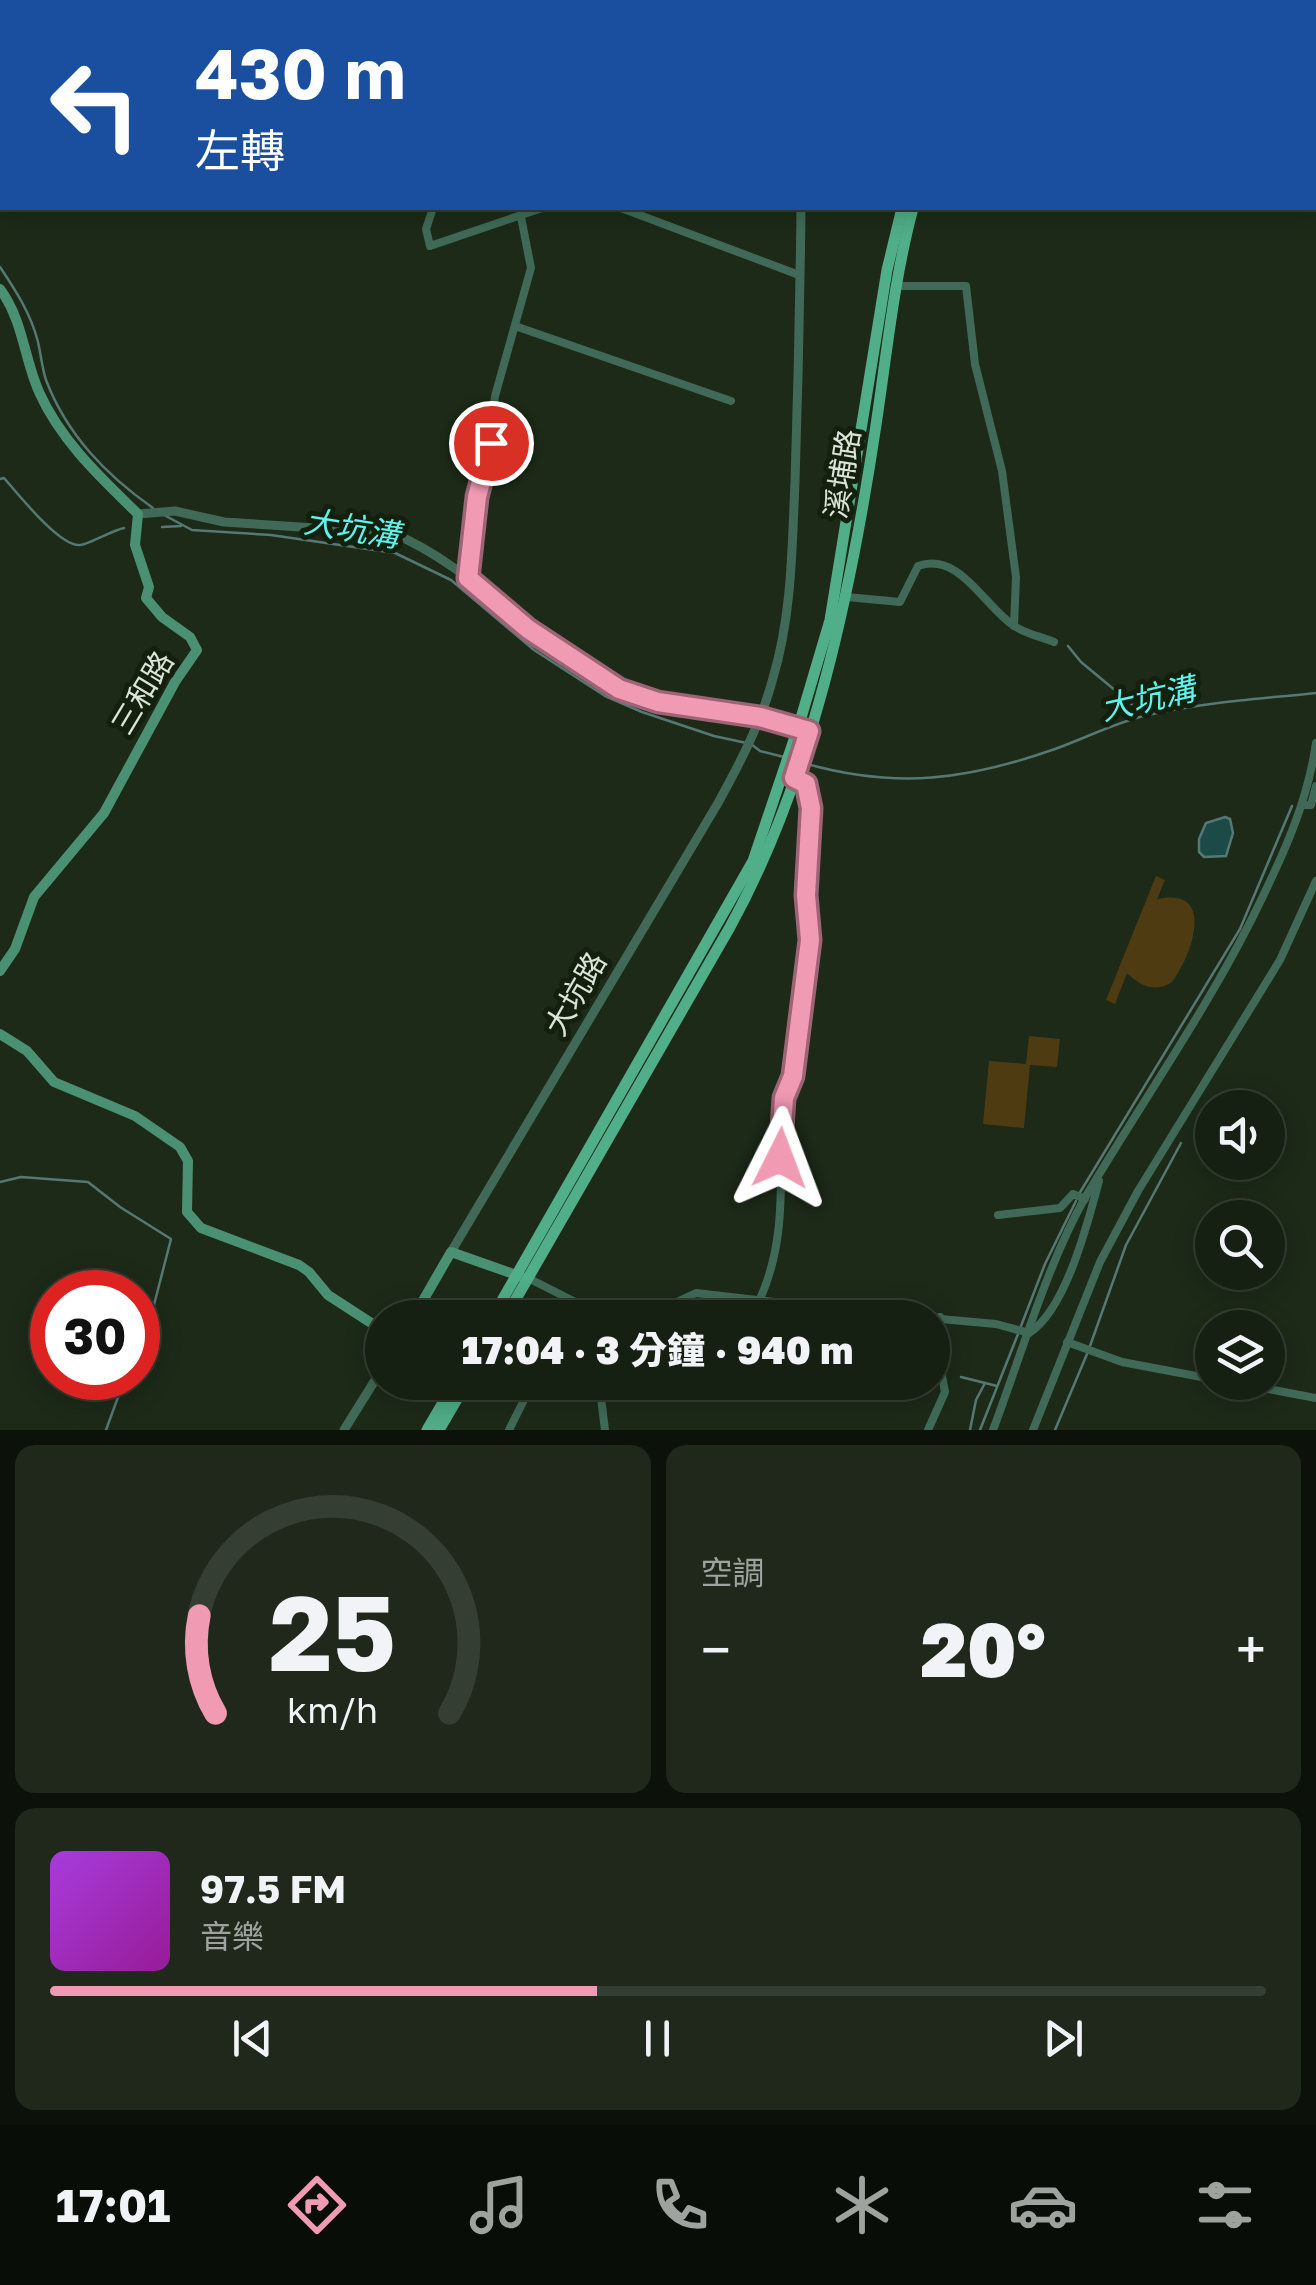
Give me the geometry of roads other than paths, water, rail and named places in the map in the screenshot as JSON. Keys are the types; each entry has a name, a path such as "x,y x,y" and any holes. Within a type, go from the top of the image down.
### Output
{"main road":[{"name":"溪埔路","path":"802,736 838,584 887,270 902,210"},
{"name":"溪埔路","path":"802,736 847,597 895,286 912,210"},
{"path":"0,289 15,314 37,388 51,416 88,466 143,514"},
{"name":"三和路","path":"0,971 15,949 34,897 110,803 167,695 197,650 190,637 162,617 146,598 150,587 135,545 143,514"},
{"path":"513,1300 740,888 802,736"},
{"path":"0,1034 27,1051 54,1082 134,1116 180,1147 190,1176 188,1212 202,1228 299,1265 310,1272 328,1295 365,1319"},
{"path":"451,1252 523,1277"},
{"name":"大坑路","path":"423,1300 451,1252"},
{"path":"506,1300 523,1277"},
{"path":"427,1430 444,1400"},
{"path":"440,1430 457,1400"}],"street":[{"path":"432,210 426,230 430,246 526,212 531,268 496,396 488,460 477,497 468,578"},
{"path":"626,210 799,275"},
{"name":"溪埔路","path":"752,736 774,676 789,584 801,210"},
{"path":"895,286 966,286 975,364 1002,472 1016,576 1014,626"},
{"path":"514,326 731,401"},
{"path":"143,514 175,512 224,522 392,533 414,542 468,578 528,629 619,689 658,702 760,717 802,736"},
{"path":"847,597 900,602 918,566 934,564 962,576 1014,626 1054,642"},
{"name":"大坑路","path":"451,1252 752,736"},
{"path":"993,1430 1084,1199 1240,944 1282,859 1304,805 1316,744"},
{"path":"680,1300 696,1292 760,1300 780,1238 783,1111 798,1044 810,940 806,895 811,808 806,784 789,773"},
{"path":"1304,805 1311,805 1316,786"},
{"path":"1033,1430 1100,1262 1138,1191 1280,960 1316,881"},
{"path":"950,1318 1029,1333 1040,1327 1072,1270 1102,1172"},
{"path":"998,1215 1060,1208 1073,1194 1084,1199"},
{"path":"523,1277 570,1300"},
{"path":"1067,1342 1122,1362 1195,1376"},
{"path":"1285,1392 1316,1398"},
{"path":"344,1430 365,1396"},
{"path":"509,1430 524,1400"},
{"path":"602,1400 605,1430"},
{"path":"928,1430 941,1400"}],"water":[{"path":"1230,819 1233,833 1226,856 1204,857 1199,852 1199,839 1206,823"}],"waterway":[{"name":"大坑溝","path":"0,267 31,322 46,380 65,419 104,468 153,508"},
{"path":"0,479 4,478 40,518 72,543 80,545 124,528"},
{"name":"大坑溝","path":"164,515 192,530 271,535 395,553 451,580 534,650 605,696 642,712 784,757"},
{"path":"162,527 181,526"},
{"path":"1068,646 1081,662 1145,715"},
{"name":"大坑溝","path":"807,764 871,777 932,778 962,774 1023,760 1148,715 1316,693"},
{"path":"1079,1194 1240,929 1292,806"},
{"path":"1090,1346 1126,1245 1181,1143"},
{"path":"0,1182 21,1177 88,1182 171,1239 160,1282"},
{"path":"1021,1326 1045,1264 1076,1201"},
{"path":"980,1430 1018,1334"},
{"path":"1055,1430 1087,1354"},
{"path":"961,1377 997,1386"},
{"path":"970,1430 976,1400 985,1383"},
{"path":"106,1430 117,1400"}]}
